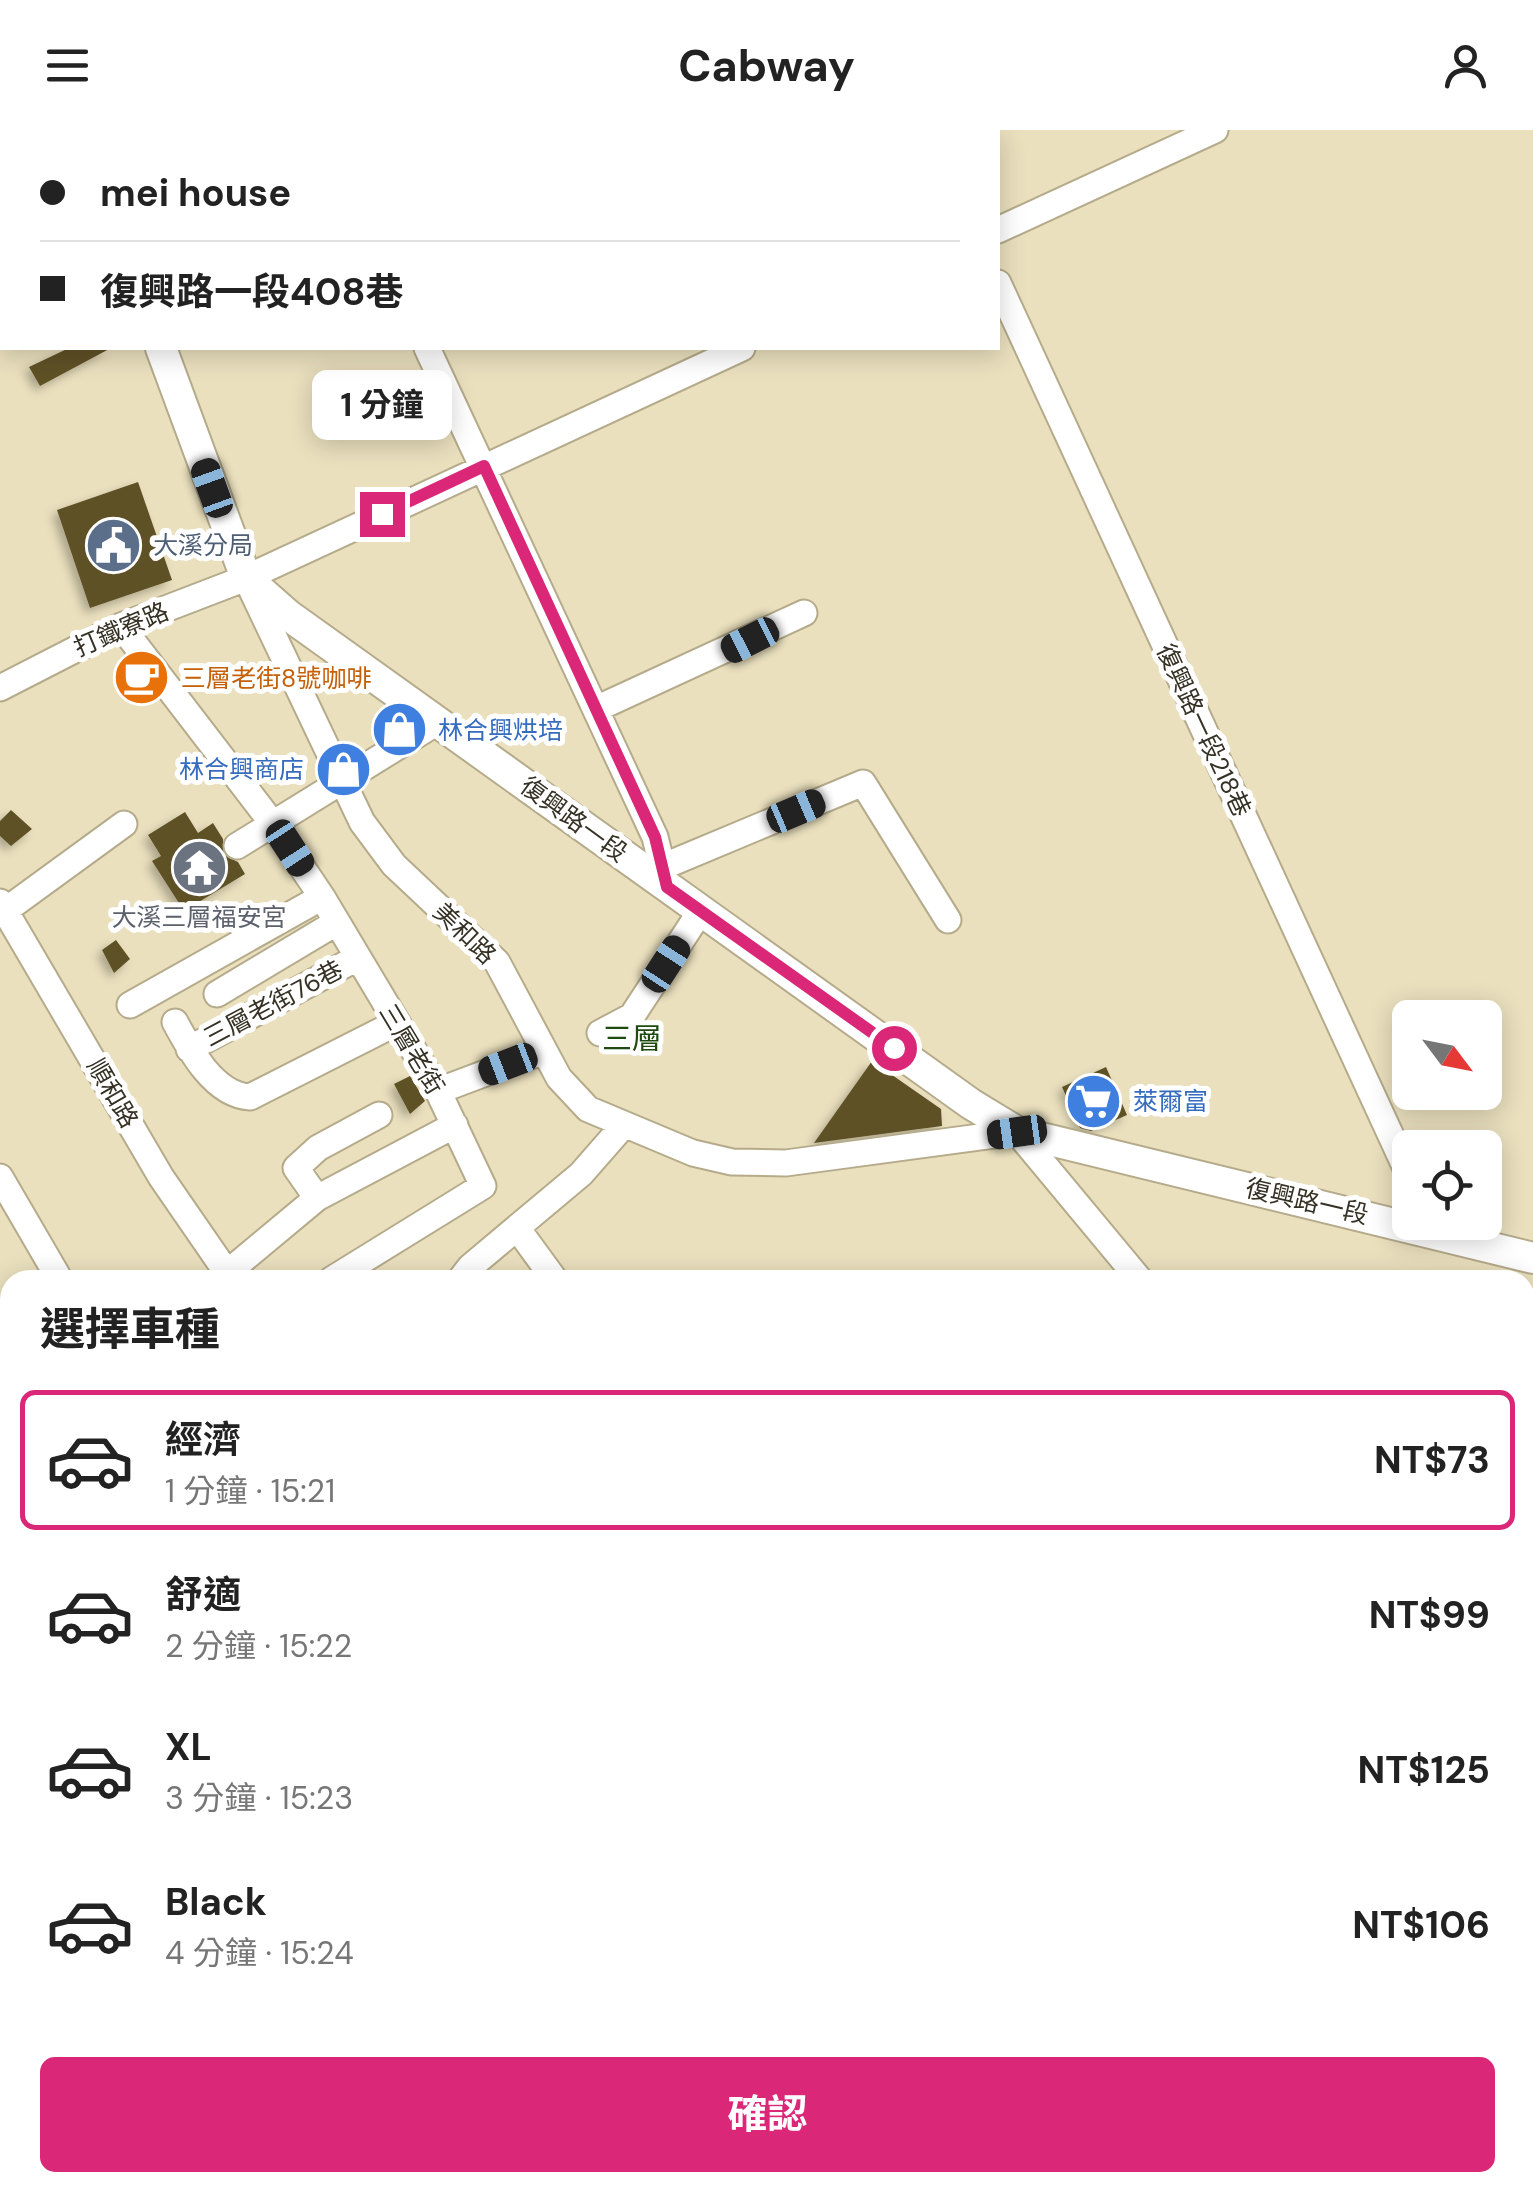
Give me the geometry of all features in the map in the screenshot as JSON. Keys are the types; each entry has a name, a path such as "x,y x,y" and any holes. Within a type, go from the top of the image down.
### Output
{"main road":[{"name":"復興路一段","path":"162,350 246,578 288,615 664,877 700,912 971,1104 1017,1132 1392,1218"},
{"name":"復興路一段","path":"1475,1240 1533,1258"}],"street":[{"path":"1000,229 1214,130"},
{"name":"復興路一段218巷","path":"1000,288 1392,1138"},
{"path":"427,350 655,837 664,877 862,784 948,920"},
{"name":"打鐵寮路","path":"0,688 120,626 246,578 738,350"},
{"name":"美和路","path":"246,578 362,822 394,866 497,962 570,1094 588,1109 693,1153 732,1162 786,1163 1017,1132"},
{"path":"596,709 804,613"},
{"name":"三層老街","path":"120,626 273,824 322,898 334,924 438,1091 482,1186 347,1270"},
{"path":"238,846 438,721"},
{"path":"3,906 124,824"},
{"path":"130,1005 322,898"},
{"name":"順和路","path":"3,906 161,1177 225,1270"},
{"path":"600,1034 632,1016 700,912"},
{"path":"217,994 334,924"},
{"name":"三層老街76巷","path":"190,1048 357,958"},
{"path":"174,1022 190,1048 223,1086 250,1097 396,1023"},
{"path":"438,1091 544,1051"},
{"path":"317,1198 296,1168 318,1148 379,1115"},
{"path":"238,1270 317,1198 455,1125"},
{"path":"471,1270 581,1174 623,1126"},
{"path":"1017,1132 1132,1270"},
{"path":"0,1177 54,1270"},
{"path":"517,1228 548,1270"}],"building":[{"path":"65,350 107,350 40,386 29,367"},
{"name":"大溪分局","path":"138,482 172,580 90,608 57,510"},
{"path":"11,810 32,829 11,846 0,836 0,821"},
{"name":"大溪三層福安宮","path":"185,812 198,833 213,823 223,839 224,855 238,862 245,874 184,911 152,861 161,856 148,835"},
{"path":"116,940 130,959 114,973 102,950"},
{"path":"872,1061 941,1109 942,1126 814,1143"},
{"name":"萊爾富","path":"1106,1067 1127,1115 1091,1131 1080,1128 1062,1087"},
{"path":"410,1076 425,1101 410,1114 394,1084"}],"place":[{"name":"大溪分局","path":"114,545"},
{"name":"三層老街8號咖啡","path":"142,678"},
{"name":"林合興烘培","path":"399,730"},
{"name":"林合興商店","path":"343,769"},
{"name":"大溪三層福安宮","path":"199,868"},
{"name":"萊爾富","path":"1094,1101"}],"district":[{"name":"三層","path":"632,1039"}],"route":[{"path":"382,514 484,466 655,837 667,887 894,1048"}]}
